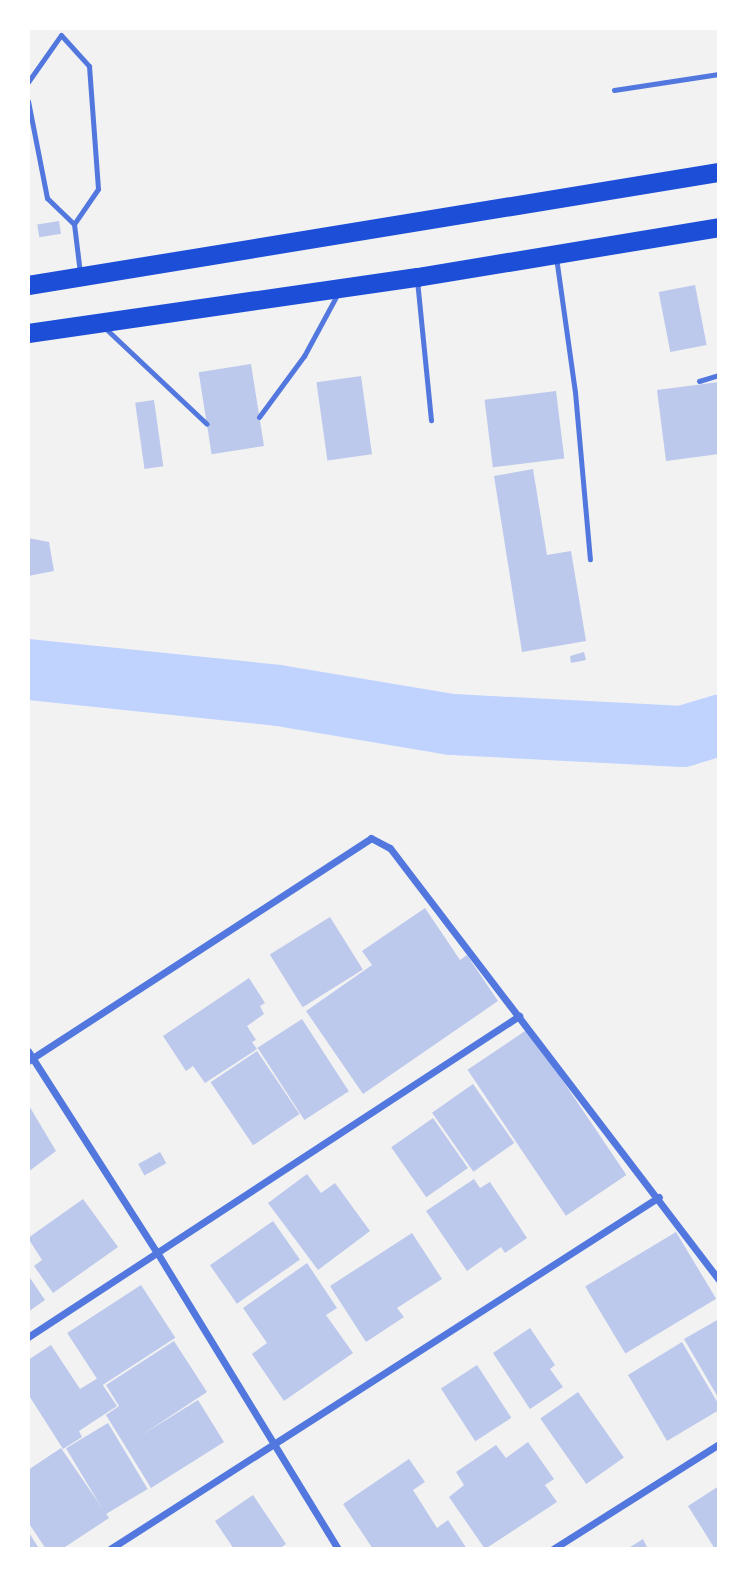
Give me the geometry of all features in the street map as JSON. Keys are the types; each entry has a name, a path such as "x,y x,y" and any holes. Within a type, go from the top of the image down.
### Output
{"highway":[{"path":"28,285 719,172"},
{"path":"28,333 416,277 719,227"}],"street":[{"path":"338,1549 158,1254 29,1057 371,838 390,848 659,1197 719,1280"},
{"path":"28,1337 519,1016"},
{"path":"110,1549 659,1197"},
{"path":"553,1549 719,1444"}],"lane":[{"path":"28,82 61,35 89,66 98,189 74,224"},
{"path":"614,89 719,74"},
{"path":"28,101 47,198 74,224 80,277"},
{"path":"555,253 575,392 590,559"},
{"path":"416,277 431,420"},
{"path":"259,417 304,356 341,287"},
{"path":"99,323 207,424"},
{"path":"699,381 719,375"}],"building":[{"path":"59,221 61,234 39,237 37,224"},
{"path":"695,285 707,345 670,352 659,292"},
{"path":"251,364 264,446 212,454 199,372"},
{"path":"361,376 372,454 327,460 316,382"},
{"path":"719,382 719,454 666,461 657,390"},
{"path":"556,391 564,458 493,467 485,400"},
{"path":"154,400 163,466 145,469 135,403"},
{"path":"533,469 547,555 571,551 586,641 522,652 494,476"},
{"path":"28,538 49,542 54,571 28,576"},
{"path":"584,652 586,660 571,663 570,656"},
{"path":"425,908 460,960 467,955 498,1001 363,1094 306,1011 372,965 362,951"},
{"path":"330,917 363,970 303,1007 270,955"},
{"path":"249,978 265,1003 260,1006 264,1014 247,1026 256,1040 252,1042 257,1049 205,1083 193,1066 186,1071 163,1036"},
{"path":"302,1019 349,1091 304,1120 258,1048"},
{"path":"528,1029 626,1175 566,1216 467,1070"},
{"path":"257,1051 299,1114 253,1145 211,1082"},
{"path":"473,1084 514,1143 473,1172 432,1113"},
{"path":"28,1104 56,1151 28,1172"},
{"path":"433,1118 468,1168 426,1197 391,1147"},
{"path":"160,1152 166,1163 144,1175 138,1164"},
{"path":"307,1174 321,1193 335,1183 370,1231 318,1270 268,1203"},
{"path":"474,1179 480,1188 490,1182 527,1238 505,1253 501,1247 467,1271 426,1211"},
{"path":"83,1199 118,1247 53,1293 34,1266 42,1260 28,1238"},
{"path":"273,1221 300,1260 237,1304 210,1265"},
{"path":"676,1232 716,1299 625,1353 585,1287"},
{"path":"412,1233 442,1279 397,1308 404,1317 366,1342 330,1286"},
{"path":"307,1263 337,1308 326,1315 353,1353 284,1401 252,1354 267,1343 243,1308"},
{"path":"28,1275 45,1300 28,1312"},
{"path":"141,1285 175,1338 102,1386 67,1333"},
{"path":"719,1319 719,1399 684,1339"},
{"path":"530,1328 555,1365 550,1369 563,1387 530,1409 493,1353"},
{"path":"174,1341 207,1392 140,1436 198,1400 224,1442 151,1488 106,1415 119,1406 106,1385"},
{"path":"682,1342 719,1405 719,1410 667,1441 628,1375"},
{"path":"51,1345 80,1389 98,1378 117,1406 79,1431 82,1437 63,1449 28,1394 28,1360"},
{"path":"477,1365 511,1418 475,1441 441,1388"},
{"path":"578,1392 624,1458 586,1484 540,1418"},
{"path":"108,1423 148,1489 106,1514 66,1448"},
{"path":"528,1442 554,1479 545,1485 557,1502 485,1549 449,1497 464,1485 456,1472 496,1445 506,1458"},
{"path":"61,1448 109,1518 62,1549 46,1549 28,1522 28,1470"},
{"path":"409,1459 425,1482 413,1490 437,1528 448,1520 467,1549 373,1549 343,1504"},
{"path":"719,1486 719,1549 715,1549 688,1506"},
{"path":"253,1495 286,1544 279,1549 234,1549 215,1521"},
{"path":"28,1531 38,1547 34,1549 28,1549"},
{"path":"643,1539 648,1549 627,1549"}],"waterway":[{"path":"28,669 278,695 452,724 682,736 719,725"}]}
